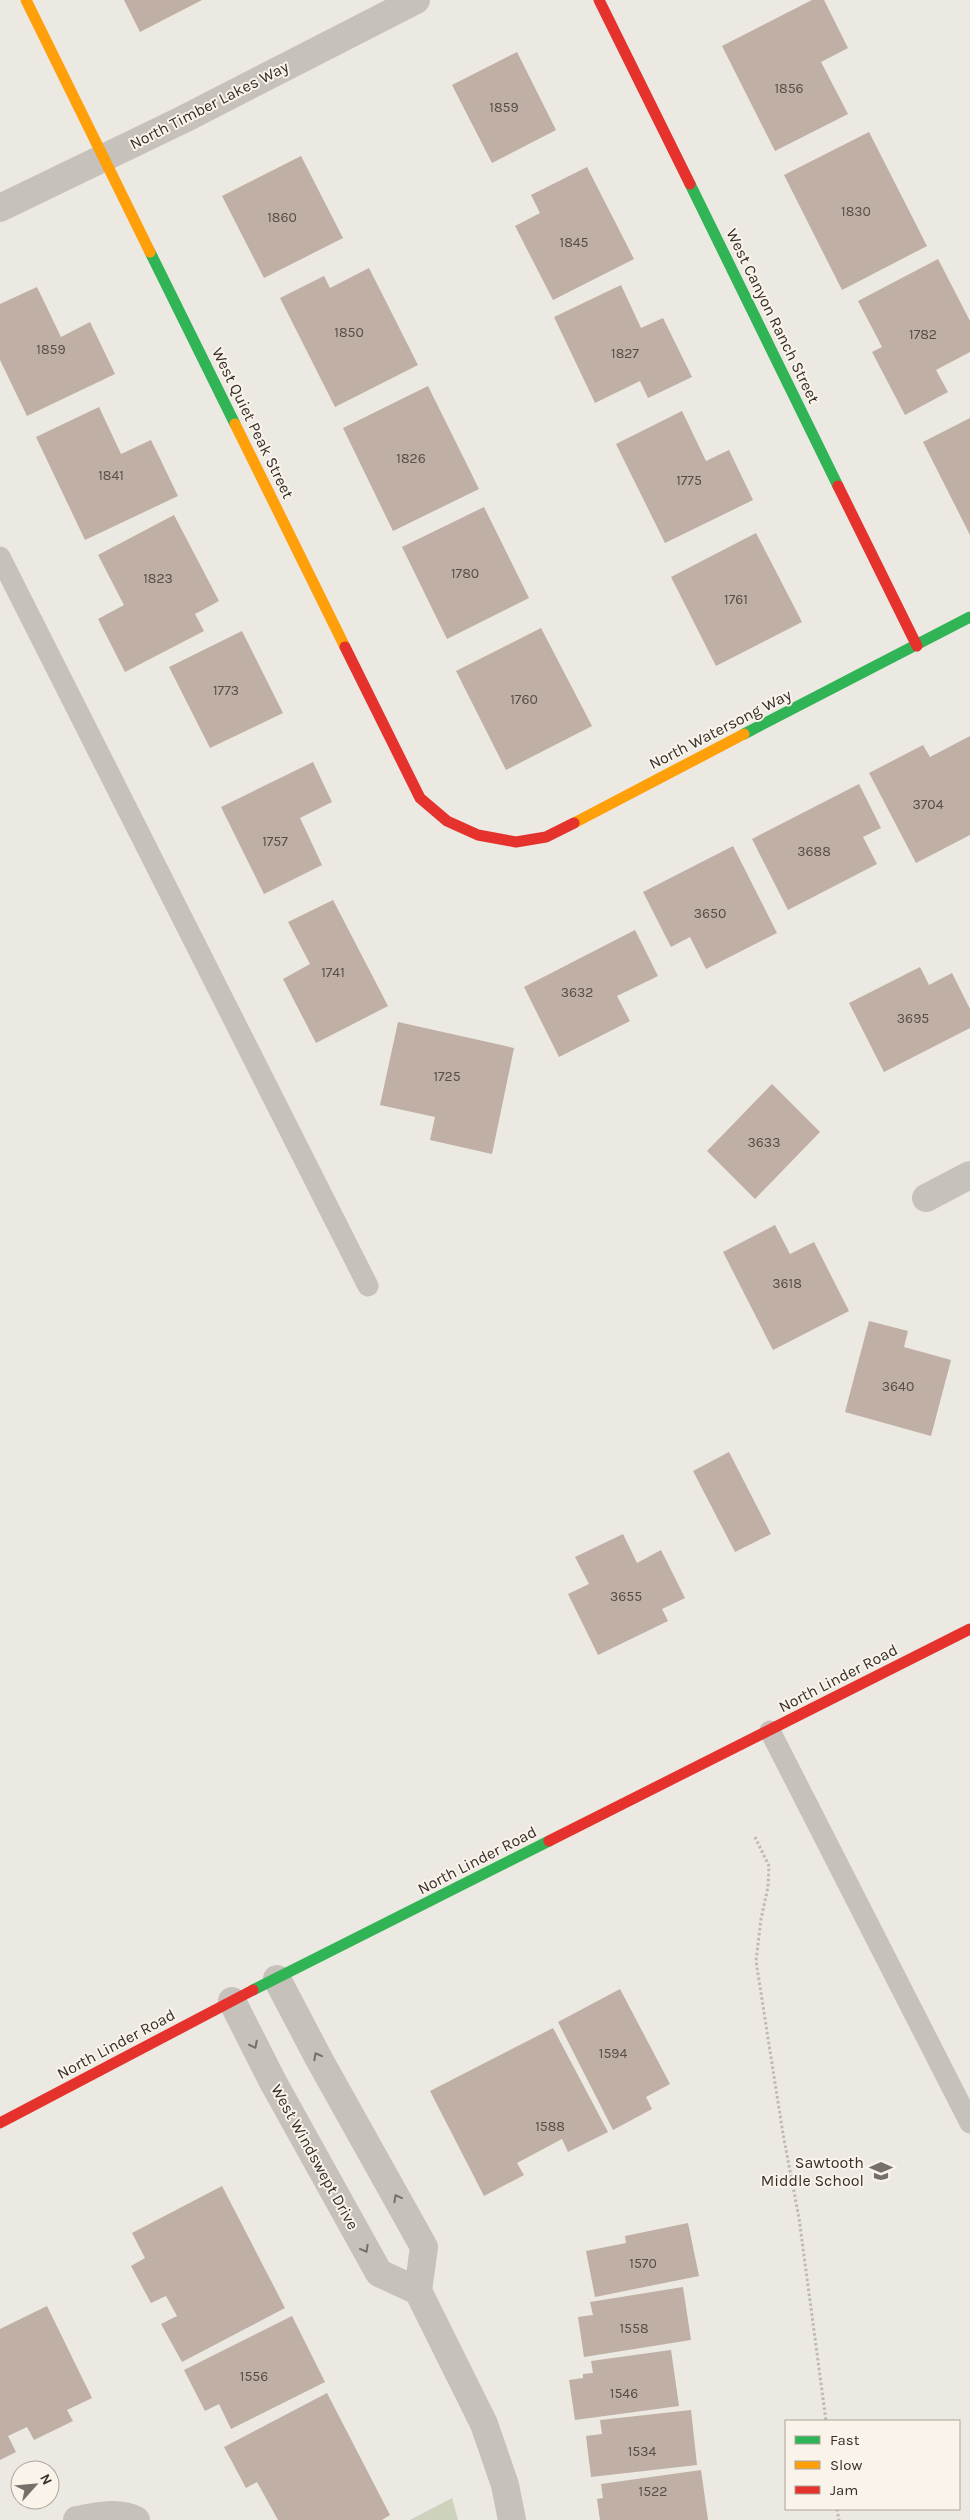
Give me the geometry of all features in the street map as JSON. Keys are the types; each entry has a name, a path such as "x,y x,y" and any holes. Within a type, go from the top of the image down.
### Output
{"street":[{"name":"West Quiet Peak Street","path":"26,0 420,798 447,822 478,836"},
{"name":"North Timber Lakes Way","path":"0,208 184,119 416,0"},
{"name":"West Canyon Ranch Street","path":"599,0 917,646"},
{"name":"North Watersong Way","path":"478,836 516,842 546,837 970,617"},
{"path":"926,1198 970,1175"},
{"name":"North Linder Road","path":"0,2123 232,2001 970,1629"},
{"path":"277,1979 319,2059 424,2247 418,2291 484,2424 506,2485 512,2520"},
{"name":"West Windswept Drive","path":"232,2001 273,2082 379,2273 418,2291"},
{"path":"77,2520 100,2516 133,2518"}],"lane":[{"path":"0,557 368,1286"},
{"path":"770,1731 970,2123"}],"path":[{"path":"755,1837 769,1866 768,1887 761,1919 756,1961 783,2134 799,2218 826,2420"}],"green space":[{"path":"452,2498 458,2520 410,2520"}],"building":[{"path":"124,0 202,0 140,32"},
{"path":"812,0 824,0 848,48 821,62 848,114 775,151 722,46"},
{"path":"517,52 556,130 492,163 452,85"},
{"path":"869,132 927,246 842,290 784,175"},
{"path":"301,156 343,238 264,278 222,196"},
{"path":"587,167 634,259 553,300 515,226 540,213 531,195"},
{"path":"938,259 970,321 970,352 936,370 948,392 905,415 872,352 882,347 858,301"},
{"path":"369,268 418,365 335,407 280,298 324,276 330,288"},
{"path":"621,285 641,328 663,318 692,377 648,398 640,381 595,403 554,317"},
{"path":"37,287 61,337 90,322 115,374 27,416 0,360 0,304"},
{"path":"428,386 479,489 393,531 343,428"},
{"path":"99,407 121,454 151,440 178,496 85,540 36,437"},
{"path":"682,411 706,461 729,450 753,500 665,543 616,444"},
{"path":"970,418 970,535 923,442"},
{"path":"484,507 529,598 447,639 402,547"},
{"path":"174,515 219,601 195,614 204,631 125,672 98,619 124,605 98,555"},
{"path":"756,533 802,622 716,666 671,577"},
{"path":"541,628 592,726 506,770 456,671"},
{"path":"242,631 283,713 210,748 169,667"},
{"path":"970,736 970,835 916,863 869,773 923,745 930,757"},
{"path":"313,762 332,802 300,818 322,865 264,894 221,807"},
{"path":"859,784 881,828 863,837 877,864 788,910 752,839"},
{"path":"733,846 777,933 706,969 690,937 671,947 643,892"},
{"path":"333,900 388,1006 316,1043 283,979 310,964 288,922"},
{"path":"635,930 658,976 617,996 630,1021 559,1057 524,987"},
{"path":"920,967 929,985 952,973 970,1009 970,1028 884,1072 849,1003"},
{"path":"398,1022 514,1048 492,1154 430,1140 435,1117 380,1105"},
{"path":"772,1084 820,1132 755,1199 707,1151"},
{"path":"775,1225 790,1254 814,1242 849,1311 773,1350 723,1252"},
{"path":"869,1321 908,1331 904,1347 951,1360 931,1436 845,1412"},
{"path":"729,1452 771,1534 735,1552 693,1471"},
{"path":"623,1534 637,1563 661,1550 685,1598 662,1609 668,1621 598,1655 568,1594 589,1584 575,1557"},
{"path":"620,1989 670,2084 646,2097 652,2109 613,2130 558,2022"},
{"path":"553,2028 608,2132 568,2152 562,2139 517,2163 524,2175 484,2196 430,2091"},
{"path":"222,2186 285,2308 182,2362 161,2324 177,2316 166,2296 151,2303 131,2266 145,2258 132,2233"},
{"path":"688,2223 699,2276 595,2297 586,2251 626,2243 625,2236"},
{"path":"683,2287 691,2340 584,2357 578,2317 593,2315 590,2302"},
{"path":"47,2306 92,2398 67,2410 73,2421 34,2440 27,2427 8,2436 16,2452 0,2460 0,2329"},
{"path":"292,2316 325,2382 231,2429 219,2404 205,2411 184,2370"},
{"path":"671,2350 679,2406 575,2420 569,2380 583,2378 583,2374 593,2373 591,2361"},
{"path":"327,2393 390,2515 382,2520 278,2520 257,2482 246,2488 224,2447"},
{"path":"691,2410 697,2465 591,2477 586,2436 602,2434 600,2420"},
{"path":"701,2470 708,2520 600,2520 597,2499 603,2498 601,2484"}],"traffic: fast":[{"path":"690,184 838,486"},
{"path":"150,252 235,424"},
{"path":"744,734 970,617"},
{"path":"253,1990 549,1841"}],"traffic: slow":[{"path":"26,0 150,252"},
{"path":"235,424 345,647"},
{"path":"574,823 744,734"}],"traffic: jam":[{"path":"599,0 690,184"},
{"path":"838,486 917,646"},
{"path":"345,647 420,798 447,821 478,835 516,842 546,837 574,823"},
{"path":"549,1841 970,1629"},
{"path":"0,2123 253,1990"}],"place":[{"name":"Sawtooth Middle School","path":"881,2171"}]}
